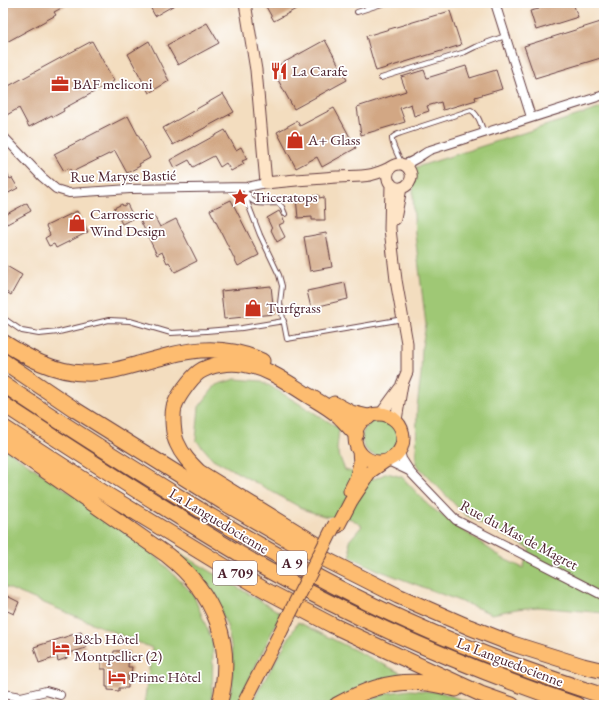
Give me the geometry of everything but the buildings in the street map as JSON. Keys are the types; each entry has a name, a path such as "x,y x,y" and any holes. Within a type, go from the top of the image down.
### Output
{"highway":[{"path":"3,342 31,359 49,367 85,373 104,372 192,350 214,349 233,351 250,356 276,367 343,410 351,413 375,415"},
{"path":"3,361 74,409 223,502 297,545 398,596 469,627 510,643 604,671"},
{"path":"356,434 337,415 289,383 262,368 243,364 227,363 209,368 199,373 188,384 174,406 174,425 177,442 186,458 199,472 398,596"},
{"name":"La Languedocienne","path":"3,384 117,459 193,506 280,557 325,581 409,622 485,654 552,679 604,696"},
{"name":"La Languedocienne","path":"3,404 192,525 266,569 364,620 418,645 488,673 577,705"},
{"name":"A 709","path":"3,427 110,496 227,568 267,590 362,640 481,694 512,705"},
{"path":"3,441 167,555 193,578 213,609 219,624 223,642 225,676 223,693 219,705"},
{"path":"337,705 367,690 398,683 428,683 481,694"}],"main road":[{"path":"248,705 336,525 356,479 360,463 356,434 358,427 362,422 375,415 389,416 396,420 401,427 403,443 400,451 396,456 371,471 336,525"},
{"path":"359,451 370,460 377,462 386,461"},
{"path":"242,705 283,632"}],"street":[{"path":"245,3 256,70 266,183 289,180 369,175 423,159 438,148 531,117 604,95"},
{"path":"495,3 531,117"},
{"name":"Rue Maryse Bastié","path":"3,136 56,189 69,193 130,189 247,187 266,183"},
{"path":"369,175 405,186 408,184 411,176 400,166"},
{"path":"396,420 402,384 407,372 407,343 390,230 393,183 387,174 400,166"},
{"path":"375,415 402,384"},
{"name":"Rue du Mas de Magret","path":"400,451 402,459 410,472 456,520 604,596"},
{"name":"Rue du Mas de Magret","path":"386,461 410,472"},
{"path":"3,694 21,697 46,691 60,695"}],"lane":[{"path":"357,12 385,3"},
{"path":"380,78 465,52 506,36"},
{"path":"400,166 392,142 392,138 395,135 471,110 478,117 484,133"},
{"path":"396,151 396,158 400,166"},
{"path":"247,187 248,196 251,201 257,204 278,203 282,207 285,214"},
{"path":"247,187 245,195 260,235 279,275 282,286 280,303 288,339 403,319"},
{"path":"3,318 22,330 39,334 59,332 109,320 130,321 171,333 242,328 284,321"}],"green space":[{"path":"604,107 604,613 538,607 516,609 492,614 378,570 351,557 349,541 362,526 352,519 324,516 305,510 213,459 196,440 199,407 216,385 235,379 262,381 339,428 337,450 345,470 374,479 387,473 402,477 429,506 502,558 523,568 530,549 464,514 416,464 417,408 421,374 422,346 426,325 415,235 413,196 414,168"},
{"path":"383,420 393,425 397,431 397,445 393,451 387,455 377,456 367,451 363,445 362,435 367,425 373,421"},
{"path":"3,447 142,542 193,594 213,643 212,700 210,705 144,705 152,648 3,586"},
{"path":"176,551 281,613 237,705 227,705 232,685 233,655 227,626 217,603 194,571"},
{"path":"298,622 409,677 332,705 250,705"},
{"path":"410,690 440,692 477,705 357,705 387,693"}],"place":[{"name":"La Carafe","path":"279,71"},
{"name":"BAF meliconi","path":"60,84"},
{"name":"A+ Glass","path":"295,140"},
{"name":"Triceratops","path":"240,197"},
{"name":"Carrosserie Wind Design","path":"77,223"},
{"name":"Turfgrass","path":"253,308"},
{"name":"B&b Hôtel Montpellier (2)","path":"61,648"},
{"name":"Prime Hôtel","path":"117,677"}]}
